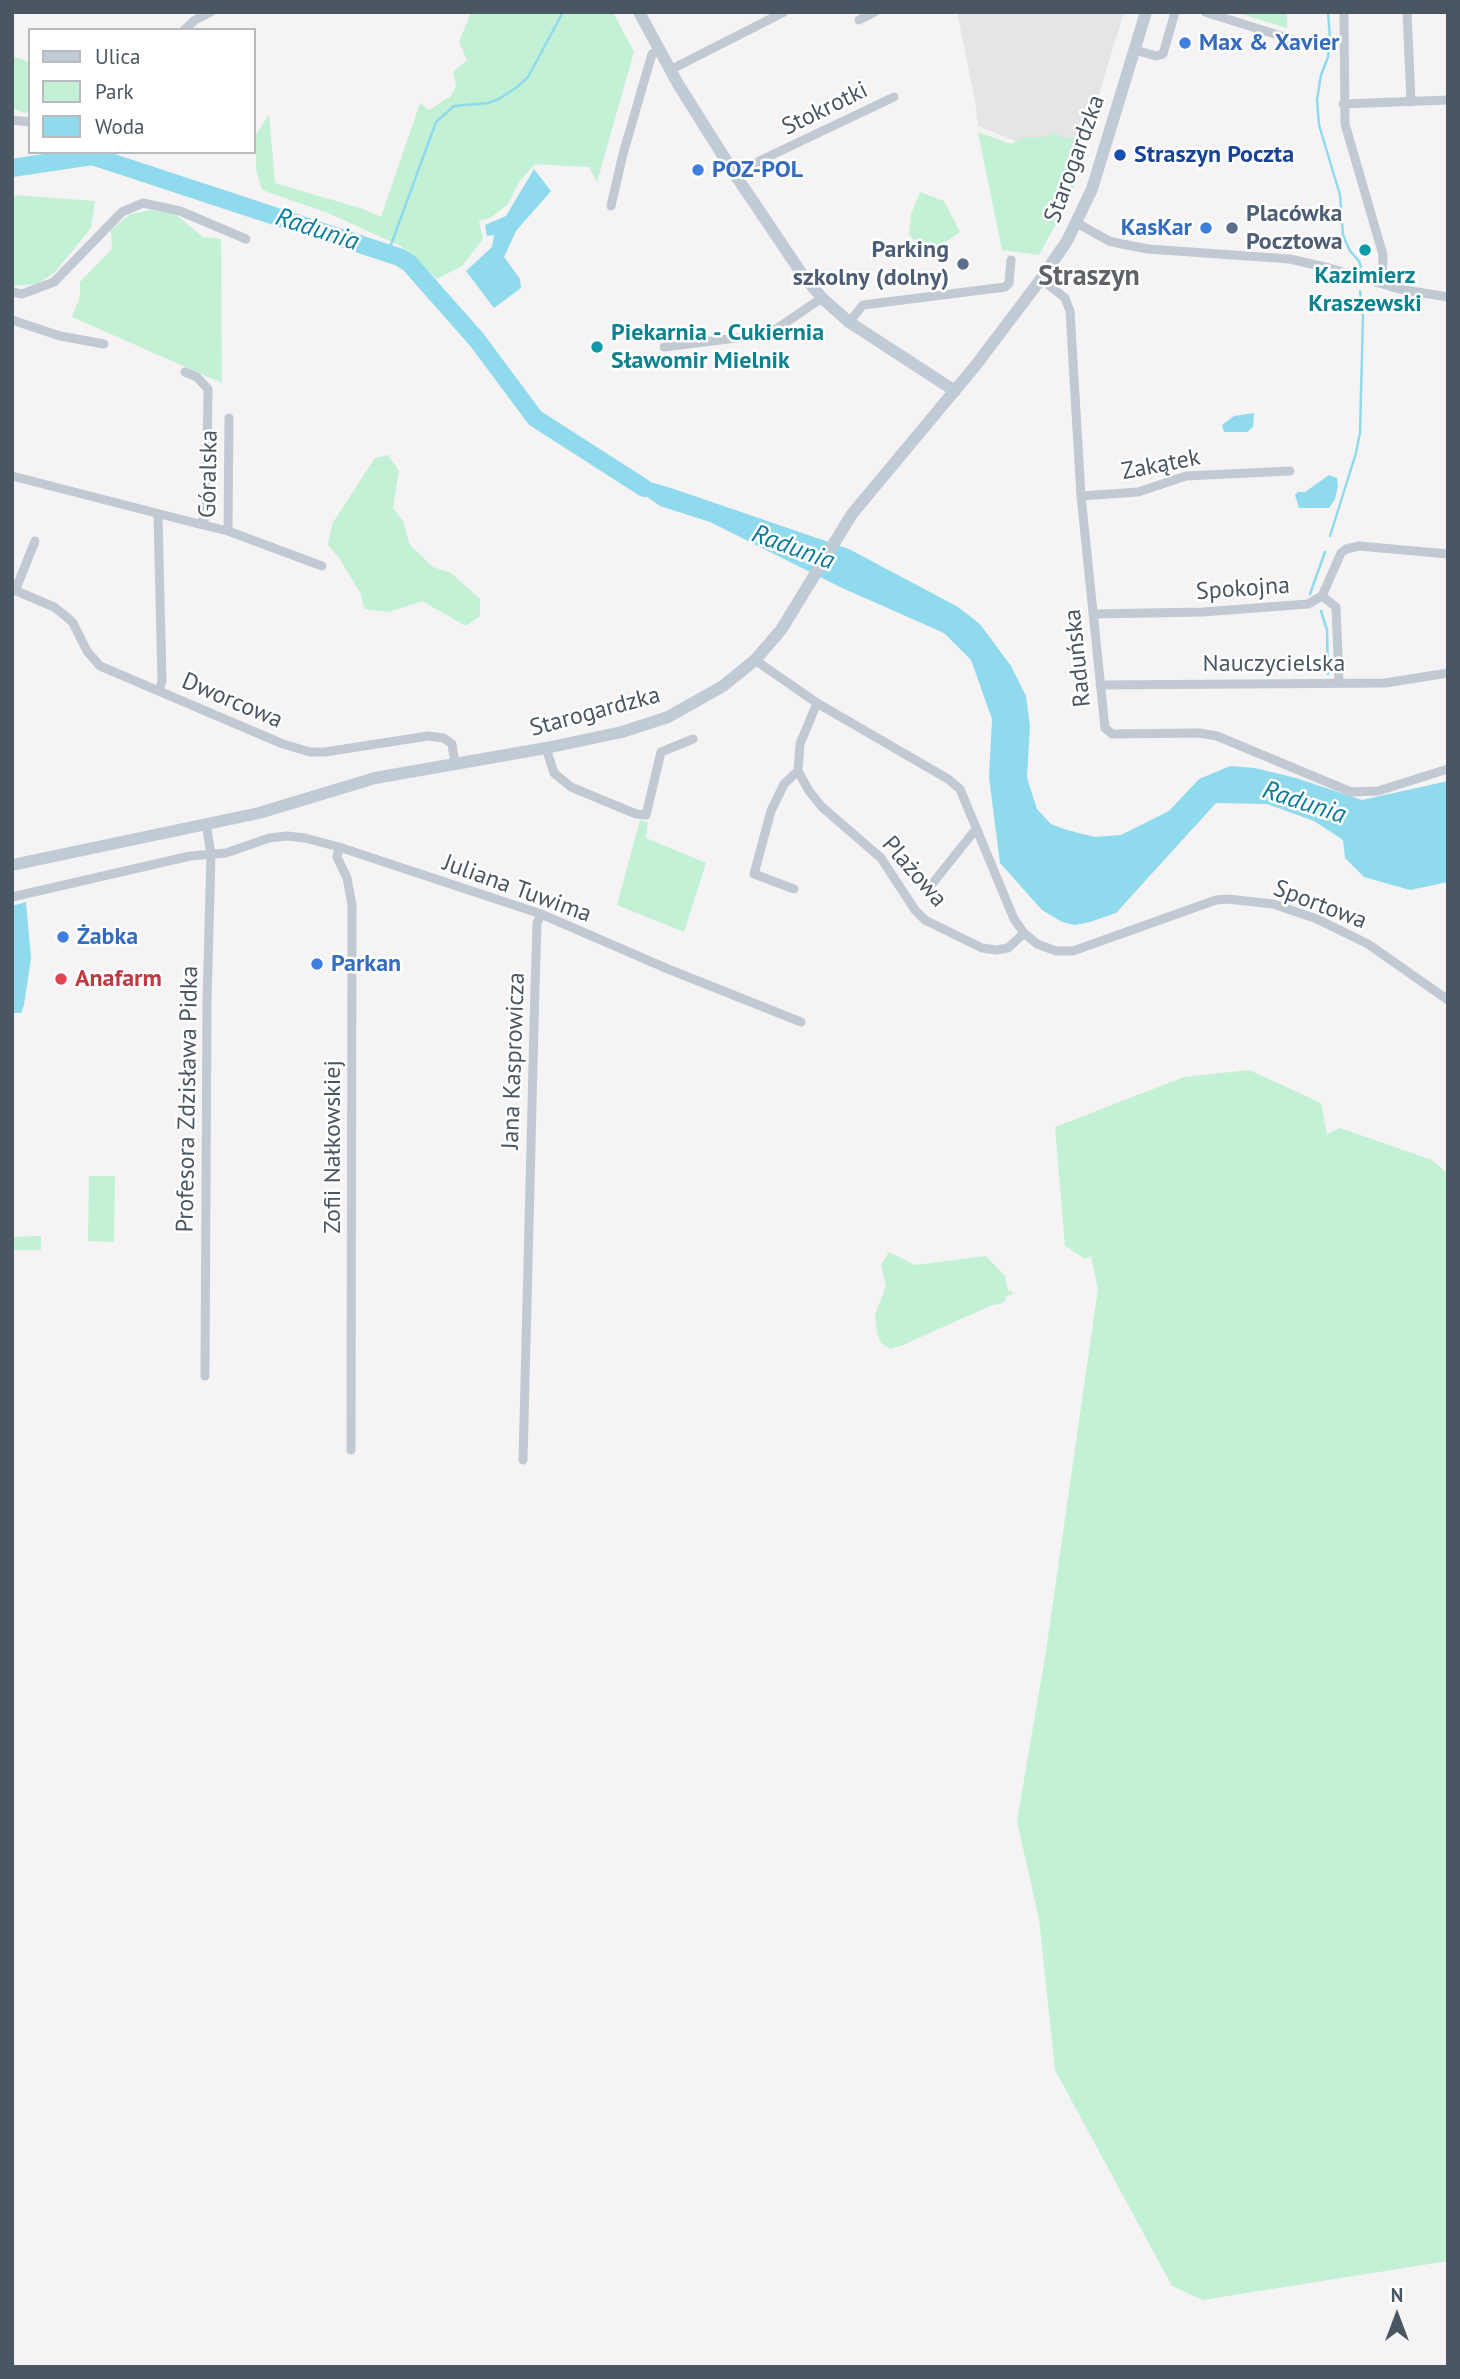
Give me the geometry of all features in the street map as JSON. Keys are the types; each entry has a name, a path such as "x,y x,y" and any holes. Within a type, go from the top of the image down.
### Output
{"main road":[{"path":"639,12 670,70 734,173 802,274 822,298 849,322 955,391"},
{"name":"Starogardzka","path":"12,865 259,813 375,778 622,732 668,717 706,697 755,660 781,630 861,502 955,391 1041,279 1077,223 1097,176 1146,12"}],"street":[{"path":"186,28 211,12"},
{"path":"670,70 783,12"},
{"path":"859,20 875,12"},
{"path":"1135,50 1156,56 1163,54 1175,12"},
{"path":"1205,12 1297,41"},
{"path":"1344,12 1345,124 1383,256 1382,284"},
{"path":"1407,12 1411,102"},
{"path":"611,205 652,54 660,50"},
{"name":"Stokrotki","path":"734,173 894,97"},
{"path":"1343,104 1448,100"},
{"path":"12,292 22,294 54,282 122,212 143,203 180,211 246,239"},
{"path":"1077,223 1109,241 1122,244 1148,249 1290,260 1329,268 1382,284 1448,297"},
{"path":"849,322 863,305 1005,287 1009,284 1011,260"},
{"name":"Raduńska","path":"1041,279 1065,298 1070,311 1081,496 1105,728 1112,734 1199,733 1217,736 1351,792 1378,791 1448,769"},
{"path":"664,348 769,334 822,298"},
{"path":"12,320 60,336 104,344"},
{"path":"12,476 199,524 206,517 208,389 197,377 185,372"},
{"name":"Góralska","path":"228,531 229,418"},
{"name":"Zakątek","path":"1081,496 1138,492 1186,476 1290,471"},
{"path":"158,513 162,681 159,691"},
{"name":"Góralska","path":"199,524 228,531 322,566"},
{"path":"14,590 35,541"},
{"name":"Spokojna","path":"1093,614 1203,612 1308,604 1322,596 1341,553 1352,547 1448,554"},
{"name":"Dworcowa","path":"14,590 54,607 68,618 87,651 100,666 299,750 325,752 428,736 444,738 452,744 455,764"},
{"path":"1322,596 1336,607 1339,682"},
{"path":"755,660 817,703 960,789 1014,919 1024,933"},
{"name":"Nauczycielska","path":"1100,685 1385,683 1448,673"},
{"path":"794,889 754,874 771,811 784,784 798,771 800,744 817,703"},
{"path":"547,748 554,774 571,787 636,814 646,815 661,752 693,739"},
{"name":"Plażowa","path":"798,771 822,807 881,858 915,910 925,920 982,948 996,950 1008,948 1024,933"},
{"name":"Profesora Zdzisława Pidka","path":"205,1376 207,1015 211,854 206,824"},
{"name":"Plażowa","path":"928,889 976,829"},
{"name":"Juliana Tuwima","path":"12,897 190,856 226,853 270,838 287,836 339,847 541,914 668,970 801,1022"},
{"name":"Zofii Nałkowskiej","path":"339,847 337,857 347,878 352,905 351,1450"},
{"name":"Sportowa","path":"1024,933 1037,944 1056,951 1073,951 1216,900 1273,904 1317,919 1368,944 1448,1000"},
{"name":"Jana Kasprowicza","path":"523,1460 537,923 541,914"}],"shaded area":[{"path":"957,12 1124,12 1077,166 978,126"}],"green space":[{"path":"471,12 613,12 634,52 597,182 589,167 535,164 519,182 508,204 492,217 479,221 483,239 462,266 437,279 401,246 328,213 262,190 256,169 256,135 269,114 275,183 363,209 381,217 420,103 429,110 451,96 456,86 453,72 467,60 459,42"},
{"path":"1235,12 1287,12 1287,28"},
{"path":"12,56 28,61 28,112 12,108"},
{"path":"978,132 1011,144 1025,137 1047,137 1052,132 1066,139 1074,137 1076,141 1077,154 1065,173 1077,176 1071,197 1039,255 1002,250"},
{"path":"920,192 944,201 960,232 942,244 921,247 909,235 911,214"},
{"path":"12,195 95,201 91,228 55,272 37,284 12,286"},
{"path":"149,210 174,213 203,237 221,239 222,383 72,317 80,296 80,282 112,249 111,230 129,215"},
{"path":"388,455 399,471 393,508 403,521 410,545 433,567 451,573 480,599 480,616 466,626 422,601 389,612 364,609 361,594 328,545 332,524 375,458"},
{"path":"640,820 648,822 646,838 706,863 684,932 617,905"},
{"path":"1249,1070 1321,1103 1327,1134 1340,1128 1432,1160 1448,1174 1448,2261 1203,2300 1172,2286 1055,2070 1039,1919 1017,1821 1046,1651 1098,1289 1091,1256 1085,1259 1065,1246 1055,1127 1184,1077"},
{"path":"89,1176 115,1176 114,1242 88,1241"},
{"path":"41,1236 41,1250 12,1250 12,1237"},
{"path":"889,1252 915,1265 986,1256 1005,1276 1008,1291 1011,1290 1013,1294 1005,1297 1006,1300 1000,1304 992,1305 890,1349 881,1343 875,1315 886,1286 881,1265"}],"water":[{"path":"534,169 551,191 516,231 504,257 520,279 521,288 494,308 466,271 492,247 494,235 487,236 485,225 506,216"},
{"path":"1254,413 1253,427 1247,432 1224,432 1222,425 1234,416"},
{"path":"609,470 671,488 849,549 958,607 980,624 1011,666 1026,696 1030,726 1027,778 1037,809 1051,824 1095,837 1121,835 1169,811 1199,779 1230,766 1255,768 1296,778 1362,800 1448,781 1448,882 1410,890 1364,877 1345,858 1343,840 1314,821 1267,804 1216,803 1116,913 1075,925 1062,922 1042,910 1000,863 989,777 992,719 971,660 944,633 840,587 710,522 660,506"},
{"path":"1329,475 1337,478 1338,486 1335,499 1329,508 1299,508 1295,495 1305,492"},
{"path":"26,902 31,958 24,1005 21,1013 12,1013 12,906"}],"waterway":[{"path":"388,253 436,122 454,106 488,103 517,87 528,77 563,12"},
{"path":"1328,12 1330,39 1317,100 1319,125 1340,195 1343,235 1361,267"},
{"name":"Radunia","path":"12,168 92,156 399,257 409,263 477,340 535,418 644,488"},
{"path":"1330,536 1360,433 1363,316 1360,291"},
{"path":"1310,594 1325,552"},
{"path":"1321,611 1327,630 1328,674"}],"place":[{"name":"Max & Xavier","path":"1185,43"},
{"name":"Straszyn Poczta","path":"1120,155"},
{"name":"POZ-POL","path":"698,170"},
{"name":"KasKar","path":"1206,228"},
{"name":"Placówka Pocztowa","path":"1232,228"},
{"name":"Kazimierz Kraszewski","path":"1365,250"},
{"name":"Parking szkolny (dolny)","path":"963,264"},
{"name":"Piekarnia - Cukiernia Sławomir Mielnik","path":"597,347"},
{"name":"Żabka","path":"63,937"},
{"name":"Parkan","path":"317,964"},
{"name":"Anafarm","path":"61,979"}],"district":[{"name":"Straszyn","path":"1089,277"}]}
